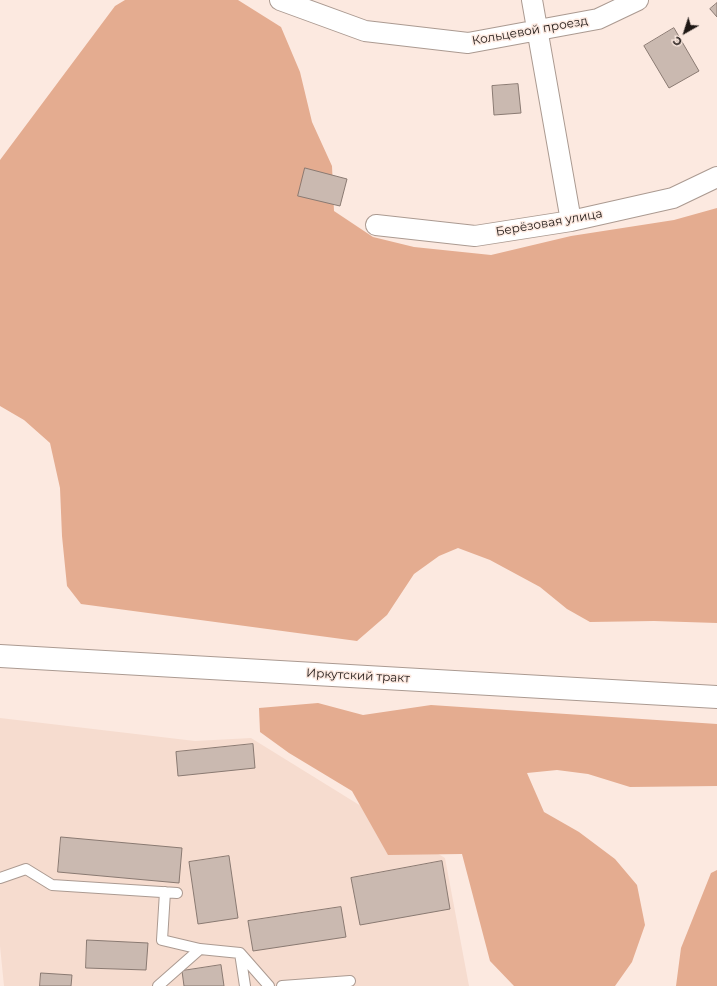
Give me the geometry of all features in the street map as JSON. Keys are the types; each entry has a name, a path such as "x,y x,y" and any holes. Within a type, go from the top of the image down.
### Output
{"main road":[{"name":"Иркутский тракт","path":"0,656 717,697"}],"street":[{"name":"Кольцевой проезд","path":"280,0 365,31 468,43 598,19 638,0"},
{"path":"532,0 571,221"},
{"name":"Берёзовая улица","path":"376,225 475,236 571,221 673,198 717,178"}],"lane":[{"path":"0,878 26,869 52,885 177,893"},
{"path":"165,892 162,940 200,949 240,953 269,986"},
{"path":"158,986 200,949"},
{"path":"240,953 245,986"},
{"path":"282,986 350,981"}],"shaded area":[{"path":"125,0 238,0 281,27 300,72 312,122 332,166 334,211 373,237 414,247 491,255 571,236 674,220 717,208 717,623 654,621 590,622 567,609 540,587 490,560 458,548 439,556 414,574 387,615 357,641 81,604 67,586 62,536 60,488 50,443 24,420 0,406 0,160 115,6"},
{"path":"318,703 363,715 431,705 717,724 717,786 630,787 588,774 557,770 527,773 544,812 579,832 615,859 637,885 645,925 632,962 615,986 514,986 490,961 462,854 388,855 352,791 289,753 260,732 259,708"},
{"path":"0,718 195,741 251,738 445,858 469,986 4,986 0,946"},
{"path":"717,870 717,986 676,986 681,948 711,873"}],"building":[{"path":"717,3 717,17 710,9"},
{"path":"674,28 699,71 669,88 644,46"},
{"path":"518,84 521,113 494,115 492,86"},
{"path":"305,168 347,179 340,206 298,196"},
{"path":"253,744 255,768 178,776 176,752"},
{"path":"61,837 182,848 179,883 58,872"},
{"path":"229,856 238,918 198,924 189,862"},
{"path":"442,861 450,909 360,925 351,878"},
{"path":"341,907 346,937 253,951 248,921"},
{"path":"87,940 148,943 146,970 86,968"},
{"path":"221,965 224,986 184,986 182,971"},
{"path":"41,973 72,975 71,986 40,986"}]}
